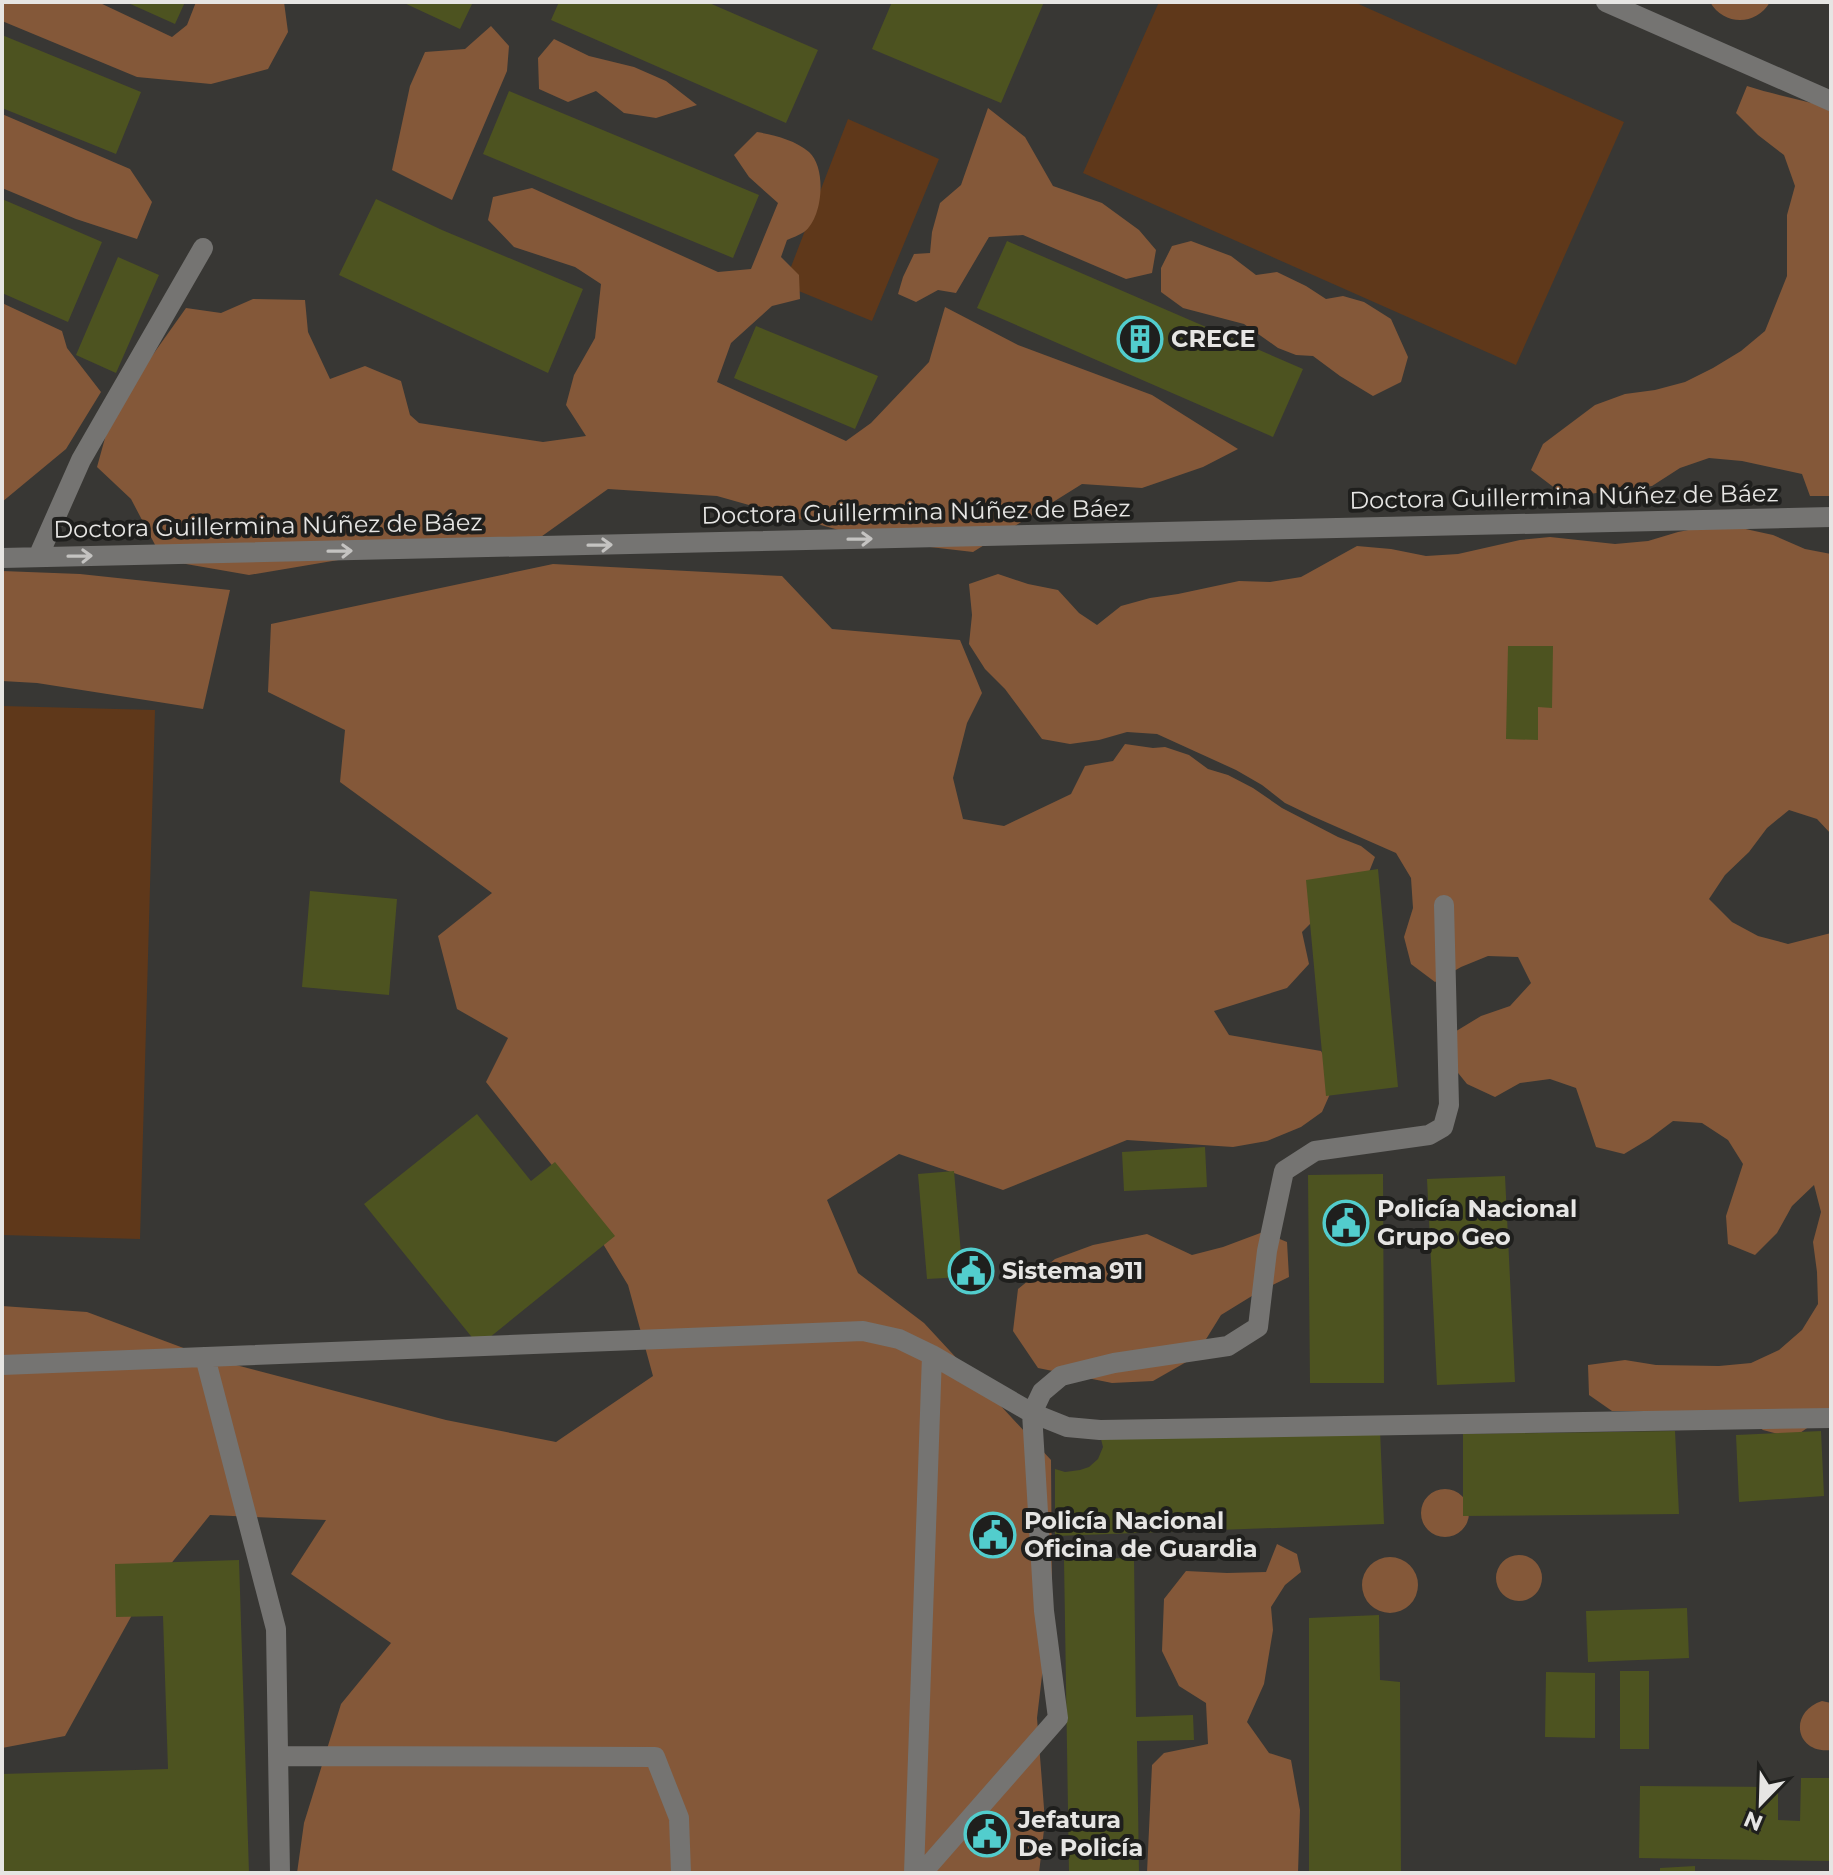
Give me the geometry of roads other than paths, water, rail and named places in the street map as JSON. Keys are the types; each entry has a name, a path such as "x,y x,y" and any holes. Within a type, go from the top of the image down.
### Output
{"street":[{"path":"1606,2 1831,101"},
{"path":"38,557 81,460 203,248"},
{"name":"Doctora Guillermina Núñez de Báez","path":"2,558 1831,517"},
{"path":"922,1873 1058,1718 1044,1611 1032,1413 1042,1392 1061,1376 1114,1363 1228,1346 1258,1327 1267,1251 1284,1171 1315,1151 1429,1135 1443,1127 1449,1105 1444,905"},
{"path":"2,1365 863,1331 899,1339 932,1355 1032,1413 1067,1427 1100,1430 1831,1418"},
{"path":"914,1873 932,1355"},
{"path":"205,1357 276,1629 280,1873"},
{"path":"278,1756 655,1757 679,1818 681,1873"}],"place":[{"name":"CRECE","path":"1140,339"},
{"name":"Policía Nacional Grupo Geo","path":"1346,1223"},
{"name":"Sistema 911","path":"971,1271"},
{"name":"Policía Nacional Oficina de Guardia","path":"993,1535"},
{"name":"Jefatura De Policía","path":"987,1834"}]}
